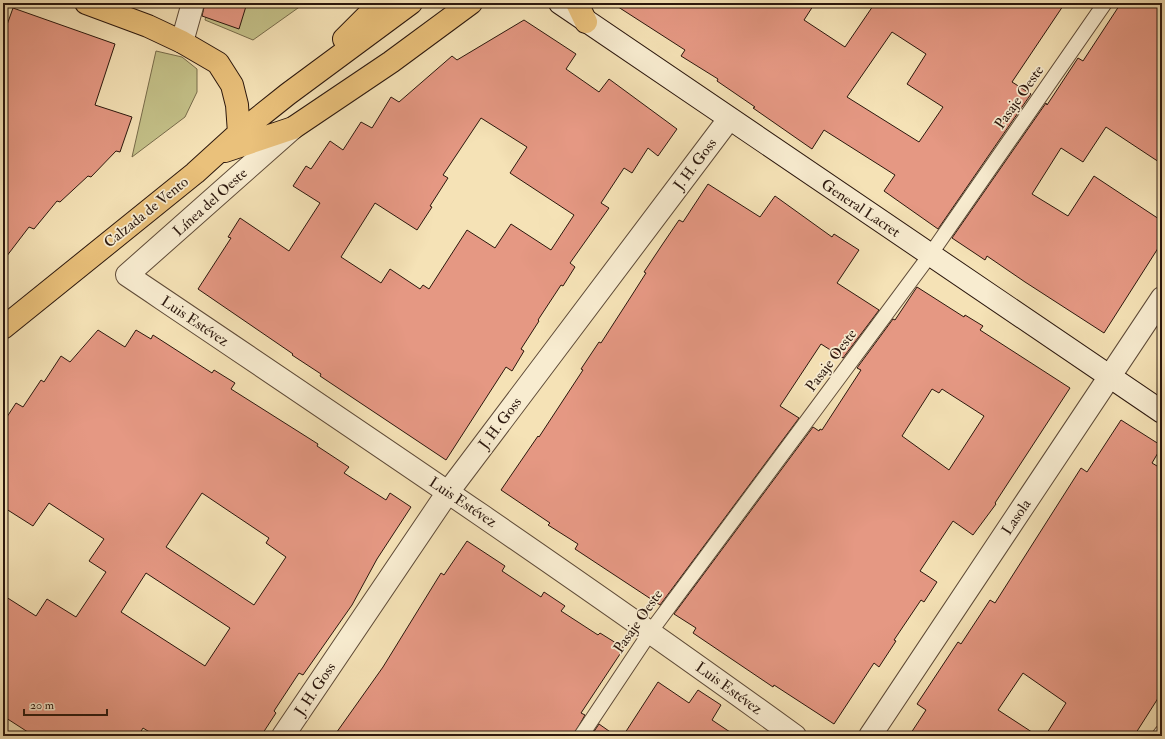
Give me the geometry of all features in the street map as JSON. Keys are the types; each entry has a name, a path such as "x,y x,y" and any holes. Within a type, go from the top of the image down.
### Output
{"main road":[{"path":"86,3 148,26 182,42 218,63 232,85 237,105 240,133"},
{"name":"Calzada de Vento","path":"288,94 380,3"},
{"name":"Calzada de Vento","path":"3,328 288,94 411,3"},
{"path":"216,153 293,128 391,62 471,3"}],"street":[{"path":"182,42 193,3"},
{"name":"General Lacret","path":"560,3 582,12 729,119 1162,412"},
{"name":"J. H. Goss","path":"283,736 448,492 729,119"},
{"name":"Línea del Oeste","path":"127,275 293,128"},
{"name":"Luis Estévez","path":"127,275 651,631 795,736"},
{"name":"Lasola","path":"870,736 1162,298"}],"lane":[{"name":"Pasaje Oeste","path":"581,736 651,631 930,255 1105,3"},
{"path":"1159,736 1162,732"}],"shaded area":[{"path":"209,3 305,3 253,40 205,20"},
{"path":"156,51 182,57 197,69 197,92 185,117 132,157"}],"building":[{"path":"205,3 247,3 239,29 202,16"},
{"path":"612,3 815,3 804,20 845,47 875,3 1065,3 1012,82 1031,94 938,229 884,191 895,175 824,130 812,149 753,108 755,107 717,81 718,79 681,56 685,50","holes":["892,32 926,54 907,84 943,107 919,142 847,97"]},
{"path":"1121,3 1162,3 1162,164 1106,127 1083,162 1061,148 1032,194 1068,216 1094,176 1162,221 1162,242 1104,333 987,256 985,260 952,238 1046,103 1047,105 1078,58 1083,61"},
{"path":"13,8 115,44 95,105 132,117 120,152 116,151 91,177 88,176 60,202 57,201 34,229 29,227 3,261 3,36"},
{"path":"524,20 576,54 566,69 599,92 609,79 677,129 658,156 648,148 632,173 624,168 601,203 609,208 570,263 575,267 538,320 539,321 521,349 524,351 512,371 506,367 446,460 320,376 321,374 292,355 293,354 198,289 231,238 228,237 240,218 289,251 320,203 293,186 306,166 311,169 330,141 343,150 361,122 372,128 391,97 399,102 452,56 457,60","holes":["481,118 527,147 510,173 574,215 551,250 511,224 495,248 467,230 429,289 423,285 420,289 390,269 381,283 341,257 375,203 417,230 448,178 443,175"]},
{"path":"708,184 760,217 775,196 832,237 834,234 859,250 837,283 879,310 843,358 821,344 780,406 799,418 660,605 575,549 578,544 548,525 550,523 501,490 538,436 539,437 583,370 581,369 599,342 601,343 646,273 644,272 662,245 679,220 683,222"},
{"path":"917,287 964,317 965,315 983,326 980,330 1070,388 995,503 996,504 973,535 953,521 920,571 937,582 924,602 921,600 894,640 896,641 879,667 874,663 834,724 774,685 773,687 693,633 696,628 674,614 813,427 819,431 820,429 822,430 861,370 857,368 893,319 895,320","holes":["932,389 939,393 942,389 984,416 949,470 902,436"]},
{"path":"98,330 125,347 136,330 151,339 153,335 212,373 214,370 235,383 231,389 318,444 317,446 349,467 344,473 386,500 390,493 411,507 377,559 352,605 303,675 299,673 274,711 276,713 261,736 156,736 143,728 138,736 34,736 3,716 3,595 36,616 47,599 76,617 106,572 89,561 104,539 49,503 33,526 3,507 3,423 16,403 23,407 41,380 44,382 61,356 70,362","holes":["202,493 269,538 266,543 286,557 254,605 166,547","146,573 230,628 205,666 121,612"]},
{"path":"1121,420 1162,446 1152,463 1162,469 1162,692 1134,736 1045,736 1066,703 1023,673 998,710 1038,736 909,736 926,710 917,704 958,642 961,644 990,600 995,603 1081,468 1087,472"},
{"path":"467,541 505,566 502,571 541,597 544,592 565,606 561,611 598,635 600,633 624,648 581,713 585,715 573,736 334,736 383,667 441,573 444,575"},
{"path":"658,682 689,703 698,690 721,705 712,720 736,736 623,736"},
{"path":"599,724 616,736 591,736"}]}
